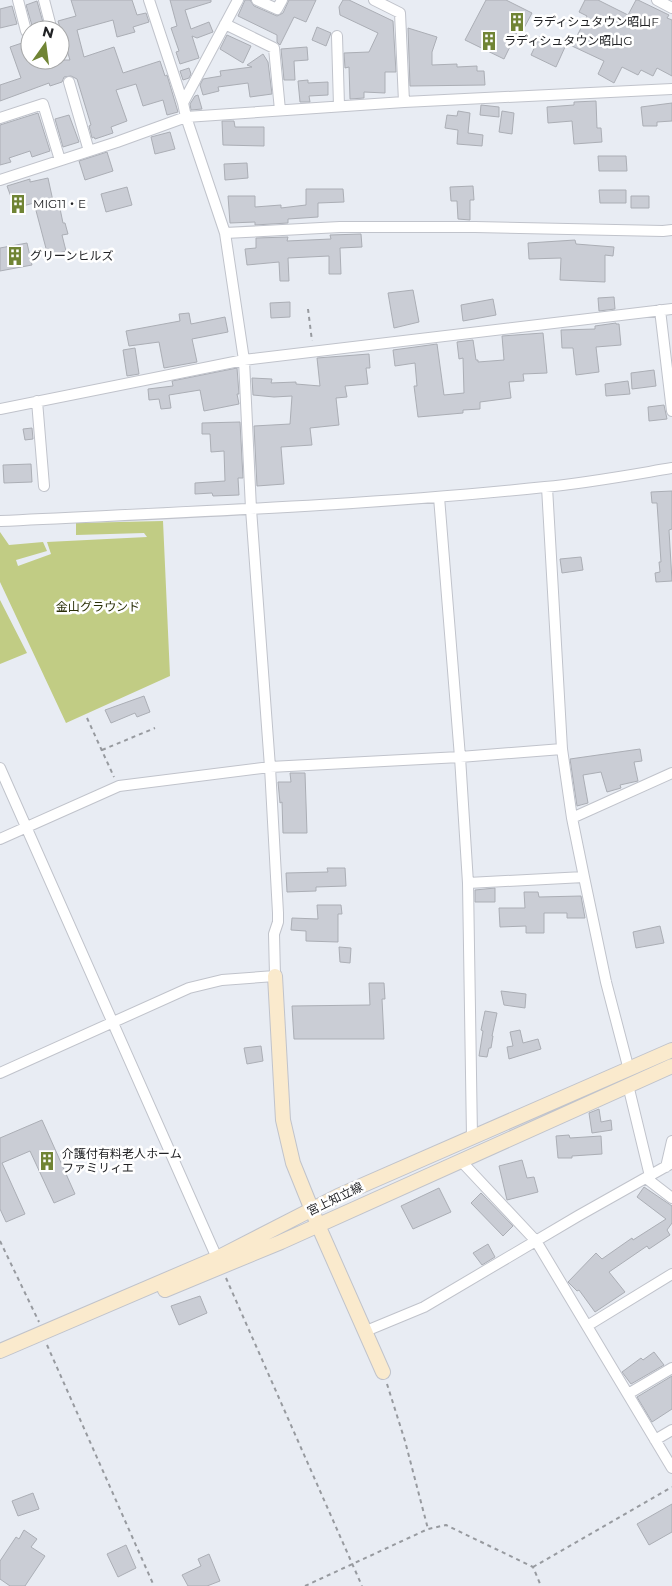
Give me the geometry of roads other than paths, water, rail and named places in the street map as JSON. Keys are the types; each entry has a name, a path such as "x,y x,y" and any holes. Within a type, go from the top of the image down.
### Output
{"main road":[{"path":"275,976 283,1120 293,1163 318,1225 383,1372"},
{"name":"宮上知立線","path":"219,1262 338,1196 672,1050"},
{"name":"宮上知立線","path":"0,1351 44,1336 219,1262 318,1225 672,1066"},
{"name":"宮上知立線","path":"0,1361 44,1336"}],"street":[{"path":"18,0 23,20"},
{"path":"44,0 49,20"},
{"path":"0,1073 190,988 222,980 275,976 274,934 278,922 278,912 270,767 251,509 244,360 225,233 149,0"},
{"path":"183,103 238,0"},
{"path":"257,0 277,10 282,0"},
{"path":"374,0 400,13 404,102"},
{"path":"657,0 672,8"},
{"path":"225,24 274,48 280,110"},
{"path":"337,36 339,106"},
{"path":"69,82 90,151"},
{"path":"0,180 186,117 404,102 672,89"},
{"path":"0,118 43,104 60,160"},
{"path":"225,233 350,227 672,230"},
{"path":"0,408 244,360 672,309"},
{"path":"660,310 672,411"},
{"path":"37,401 44,486"},
{"path":"0,522 439,497 547,487 672,468"},
{"path":"547,487 562,749 572,818 584,877 606,982 629,1070"},
{"path":"439,497 468,883 472,1137"},
{"path":"0,839 119,786 270,767 460,757 562,749"},
{"path":"0,768 219,1262"},
{"path":"572,818 672,774"},
{"path":"468,883 584,877"},
{"path":"628,1085 648,1177 672,1198"},
{"path":"366,1332 424,1307 669,1165 672,1142"},
{"path":"461,1161 536,1241 672,1468"},
{"path":"587,1326 672,1274"},
{"path":"628,1394 672,1368"},
{"path":"655,1440 672,1430"}],"place":[{"name":"ラディシュタウン昭山F","path":"517,22"},
{"name":"ラディシュタウン昭山G","path":"489,41"},
{"name":"MIG11・E","path":"18,204"},
{"name":"グリーンヒルズ","path":"15,256"},
{"name":"介護付有料老人ホーム ファミリィエ","path":"47,1161"}],"park label":[{"name":"金山グラウンド","path":"98,607"}]}
